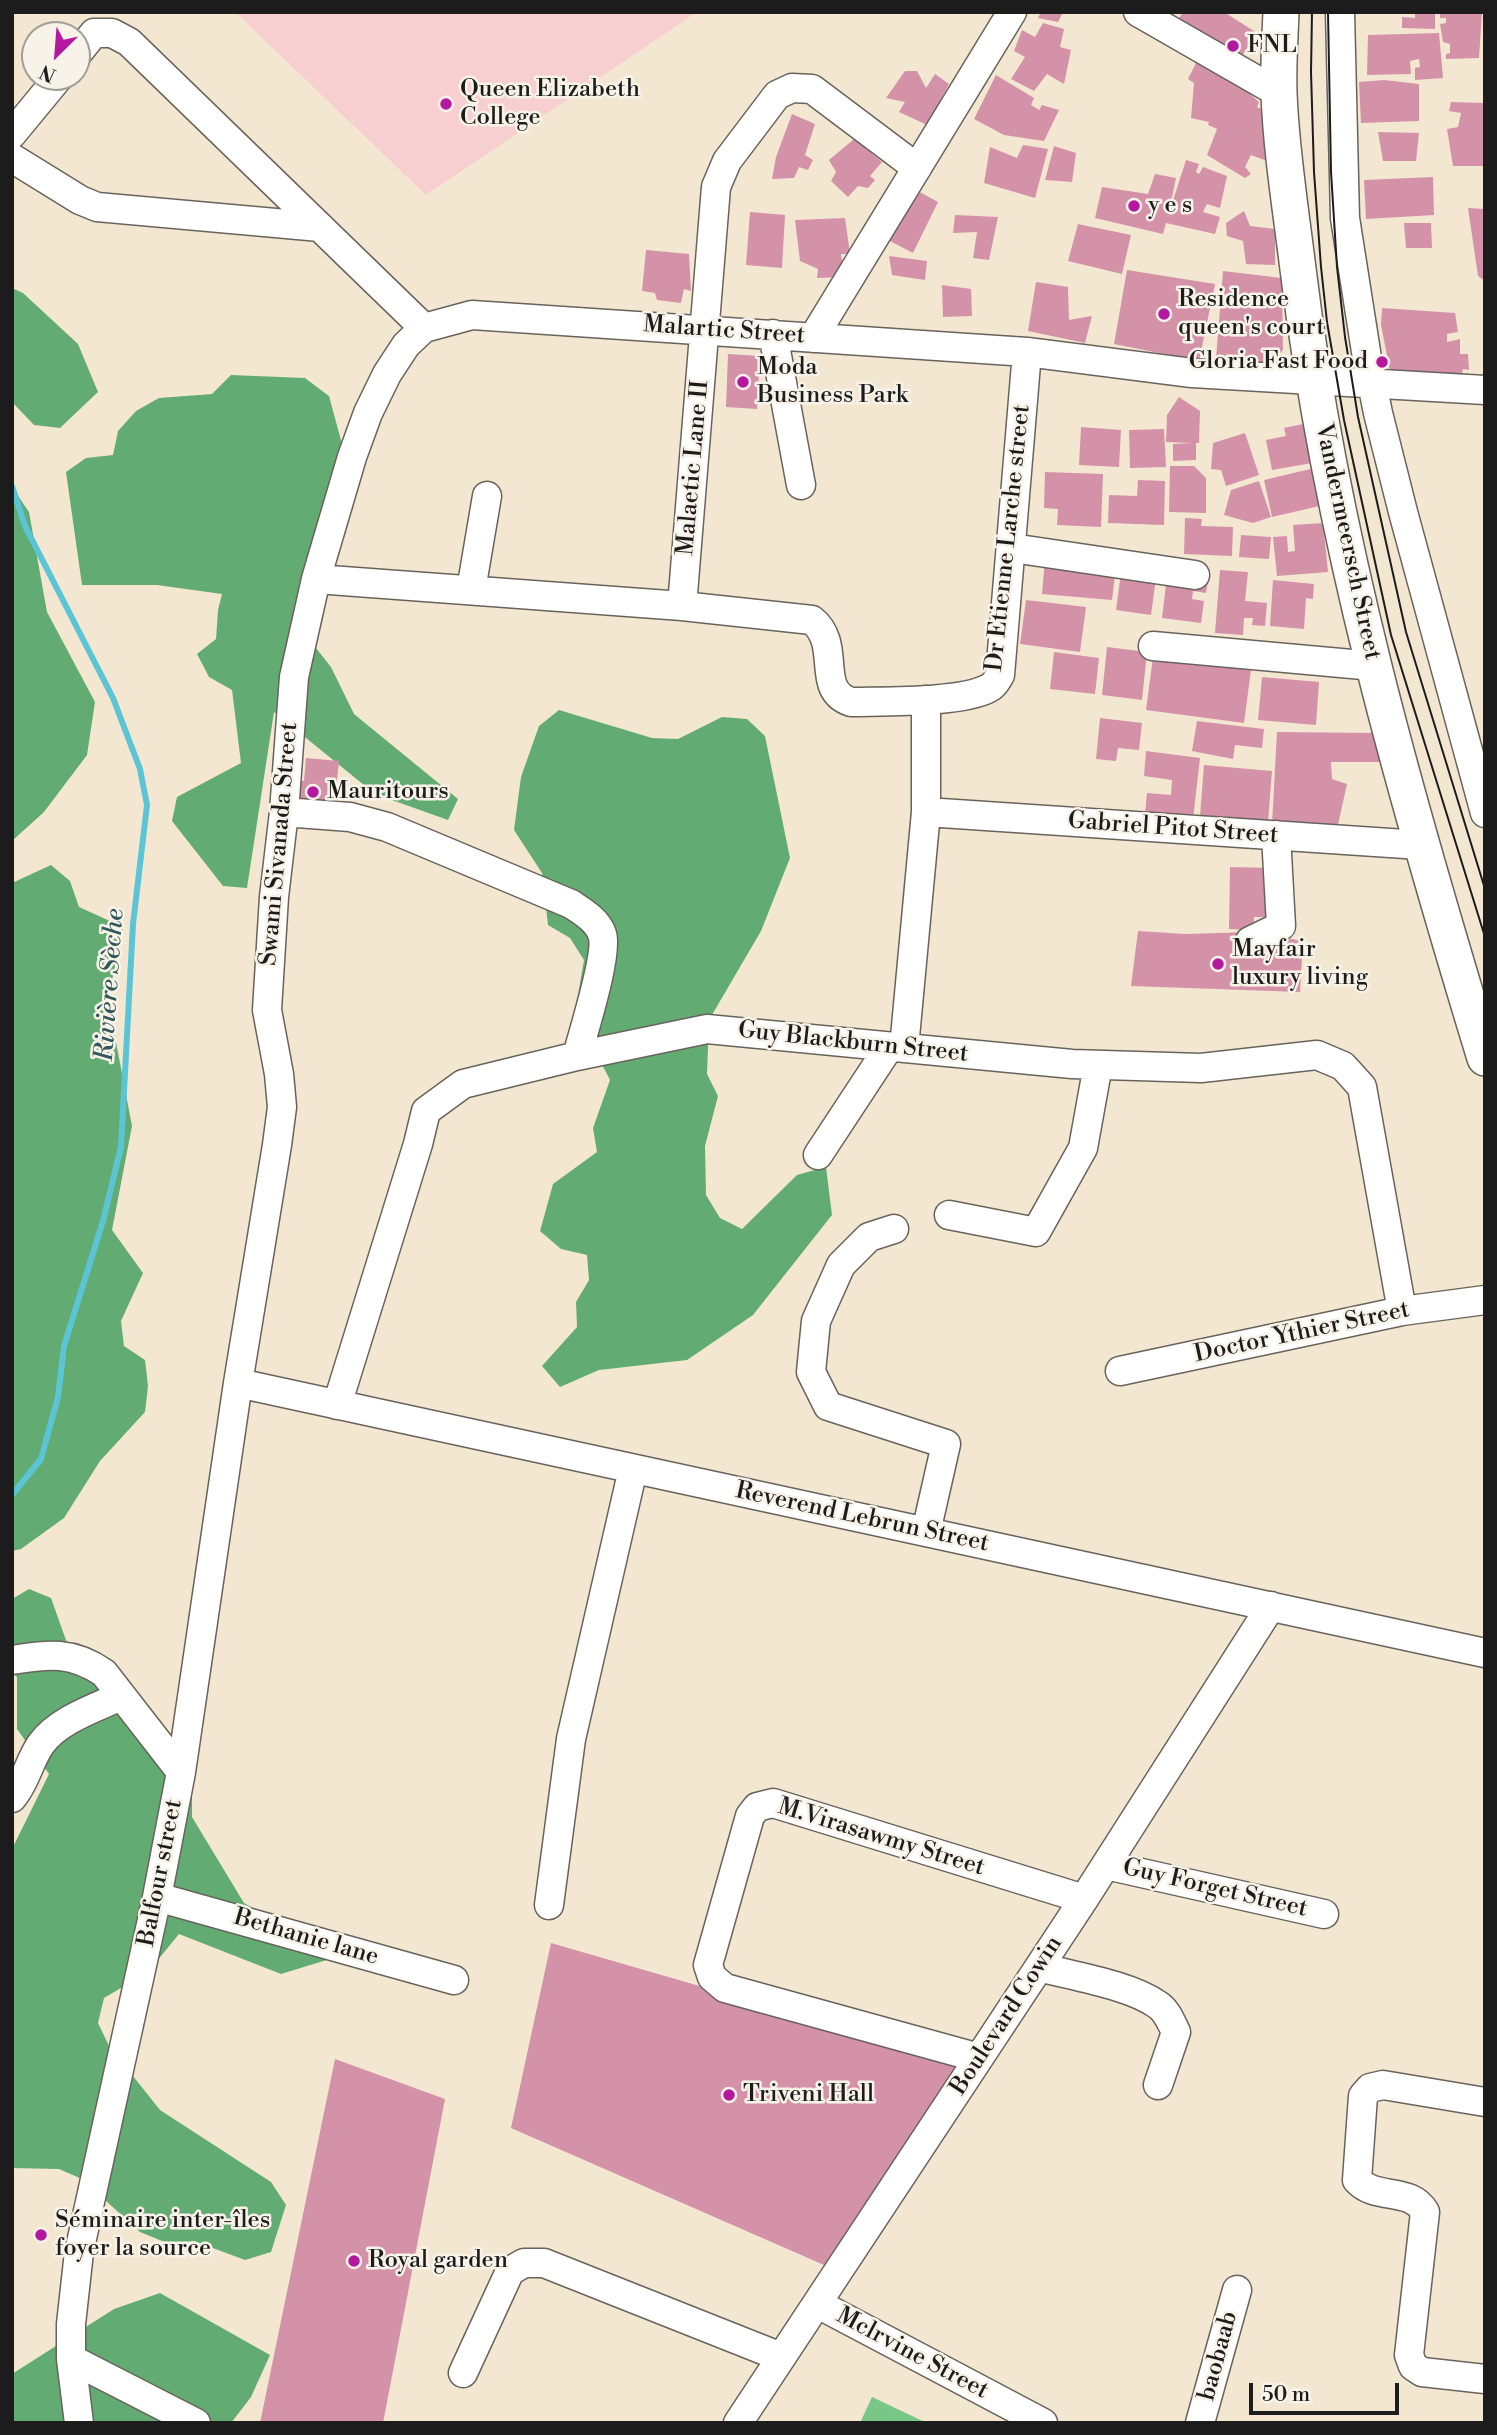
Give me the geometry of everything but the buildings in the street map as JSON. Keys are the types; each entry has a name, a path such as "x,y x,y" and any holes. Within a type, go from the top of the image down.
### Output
{"main road":[{"name":"Vandermeersch Street","path":"1281,12 1279,93 1292,219 1313,380 1328,460 1374,666 1420,845 1485,1058"}],"street":[{"path":"813,338 1012,12"},
{"path":"1138,12 1279,93"},
{"path":"1340,12 1345,218 1372,384 1403,512 1485,813"},
{"path":"91,37 94,33 112,33 129,42 424,328"},
{"name":"Malaetic Lane II","path":"682,606 716,187 727,161 777,95 792,88 811,89 917,168"},
{"path":"12,134 47,91"},
{"path":"12,158 80,200 97,207 320,227"},
{"name":"Malartic Street","path":"424,328 472,315 1027,352 1192,373 1372,384"},
{"name":"Swami Sivanada Street","path":"238,1383 282,1107 267,1010 274,897 284,812 294,677 316,579 352,457 368,413 387,374 406,345 424,328"},
{"path":"773,334 801,485"},
{"name":"Dr Etienne Larche street","path":"316,579 682,606 812,620 825,634 833,690 842,699 851,702 926,700 980,692 993,686 999,675 1027,352"},
{"path":"1372,384 1485,390"},
{"path":"471,590 487,496"},
{"path":"1012,548 1195,575"},
{"path":"1153,646 1374,666"},
{"path":"818,1155 896,1048 926,812 926,700"},
{"path":"284,812 350,817 387,827 571,904 595,921 604,936 601,962 577,1056"},
{"name":"Gabriel Pitot Street","path":"926,812 1420,845"},
{"path":"1250,941 1281,926 1276,835"},
{"name":"Guy Blackburn Street","path":"337,1405 426,1111 463,1084 577,1056 707,1029 1098,1065 1201,1068 1317,1055 1343,1066 1362,1087 1402,1311"},
{"path":"949,1215 1036,1232 1083,1148 1098,1065"},
{"path":"894,1229 869,1237 841,1265 816,1321 811,1372 828,1406 946,1444 926,1532"},
{"name":"Doctor Ythier Street","path":"1120,1371 1402,1311 1485,1300"},
{"name":"Reverend Lebrun Street","path":"238,1383 1485,1653"},
{"name":"Balfour street","path":"71,2359 71,2324 79,2252 157,1897 181,1772 238,1383"},
{"path":"549,1905 571,1739 633,1469"},
{"name":"Boulevard Cowin","path":"738,2423 1084,1899 1271,1606"},
{"path":"12,1660 40,1655 67,1656 88,1662 104,1673 181,1772"},
{"path":"12,1798 20,1788 42,1742 53,1731 121,1696"},
{"name":"M.Virasawmy Street","path":"979,2057 725,1988 712,1978 708,1965 750,1816 757,1807 773,1803 1084,1899"},
{"name":"Guy Forget Street","path":"1106,1865 1325,1914"},
{"name":"Bethanie lane","path":"157,1897 454,1980"},
{"path":"1039,1967 1136,1993 1160,2006 1176,2032 1158,2085"},
{"path":"1485,2102 1384,2085 1370,2088 1363,2095 1357,2180 1370,2190 1411,2198 1420,2203 1425,2212 1409,2355 1413,2366 1422,2372 1485,2379"},
{"path":"463,2373 510,2271 524,2263 544,2263 781,2357"},
{"name":"baobaab","path":"1200,2423 1237,2290"},
{"name":"Mclrvine Street","path":"818,2304 1043,2423"},
{"path":"71,2359 79,2423"},
{"path":"71,2359 196,2423"}],"shaded area":[{"name":"Queen Elizabeth College","path":"235,12 697,12 426,195"}],"green space":[{"path":"12,288 23,293 78,344 98,392 60,428 34,425 12,402"},
{"path":"231,375 305,378 329,396 342,444 293,619 331,667 354,714 458,799 448,820 375,794 274,712 247,888 223,886 172,821 177,797 241,763 232,690 209,677 197,654 216,639 222,594 157,585 82,585 66,472 86,458 113,455 118,431 136,411 159,398 212,394"},
{"path":"12,487 29,512 47,612 95,702 87,755 44,812 12,841"},
{"path":"559,710 652,738 678,739 722,717 747,719 765,736 790,858 761,931 709,1020 707,1074 718,1096 705,1146 706,1195 720,1218 742,1229 797,1175 826,1167 832,1215 753,1315 687,1360 599,1370 560,1387 542,1366 577,1327 576,1302 589,1280 587,1255 561,1249 540,1231 553,1184 597,1152 593,1128 610,1080 575,1012 584,960 570,938 548,925 542,873 514,830 521,777 539,726"},
{"path":"51,865 70,881 79,907 123,927 108,1000 132,1126 112,1230 143,1273 121,1321 124,1346 145,1360 148,1386 145,1412 100,1461 64,1518 21,1549 12,1551 12,883"},
{"path":"29,1589 51,1598 67,1643 129,1682 154,1733 192,1767 192,1817 244,1903 313,1940 330,1959 281,1974 179,1934 148,1972 104,1998 98,2023 109,2046 160,2110 271,2182 286,2205 271,2252 245,2260 194,2241 167,2243 140,2232 82,2179 59,2169 12,2168 12,1849 49,1774 17,1729 17,1677 12,1672 12,1599"},
{"path":"160,2293 270,2355 251,2397 231,2423 12,2423 12,2374 114,2309"},
{"path":"872,2397 927,2423 860,2423"}],"waterway":[{"name":"Rivière Sèche","path":"12,486 25,526 113,698 140,769 147,805 133,924 121,1147 103,1221 64,1346 58,1397 41,1459 12,1495"}],"tram line":[{"path":"1312,12 1314,172 1321,267 1327,322 1344,420 1391,635 1485,937"},
{"path":"1328,12 1331,172 1337,267 1358,417 1406,632 1485,889"}],"place":[{"name":"FNL","path":"1233,46"},
{"name":"Queen Elizabeth College","path":"446,104"},
{"name":"y e s","path":"1134,206"},
{"name":"Residence queen's court","path":"1164,314"},
{"name":"Gloria Fast Food","path":"1382,362"},
{"name":"Moda Business Park","path":"743,382"},
{"name":"Mauritours","path":"313,792"},
{"name":"Mayfair luxury living","path":"1218,964"},
{"name":"Triveni Hall","path":"729,2095"},
{"name":"Séminaire inter-îles foyer la source","path":"41,2235"},
{"name":"Royal garden","path":"354,2261"}]}
